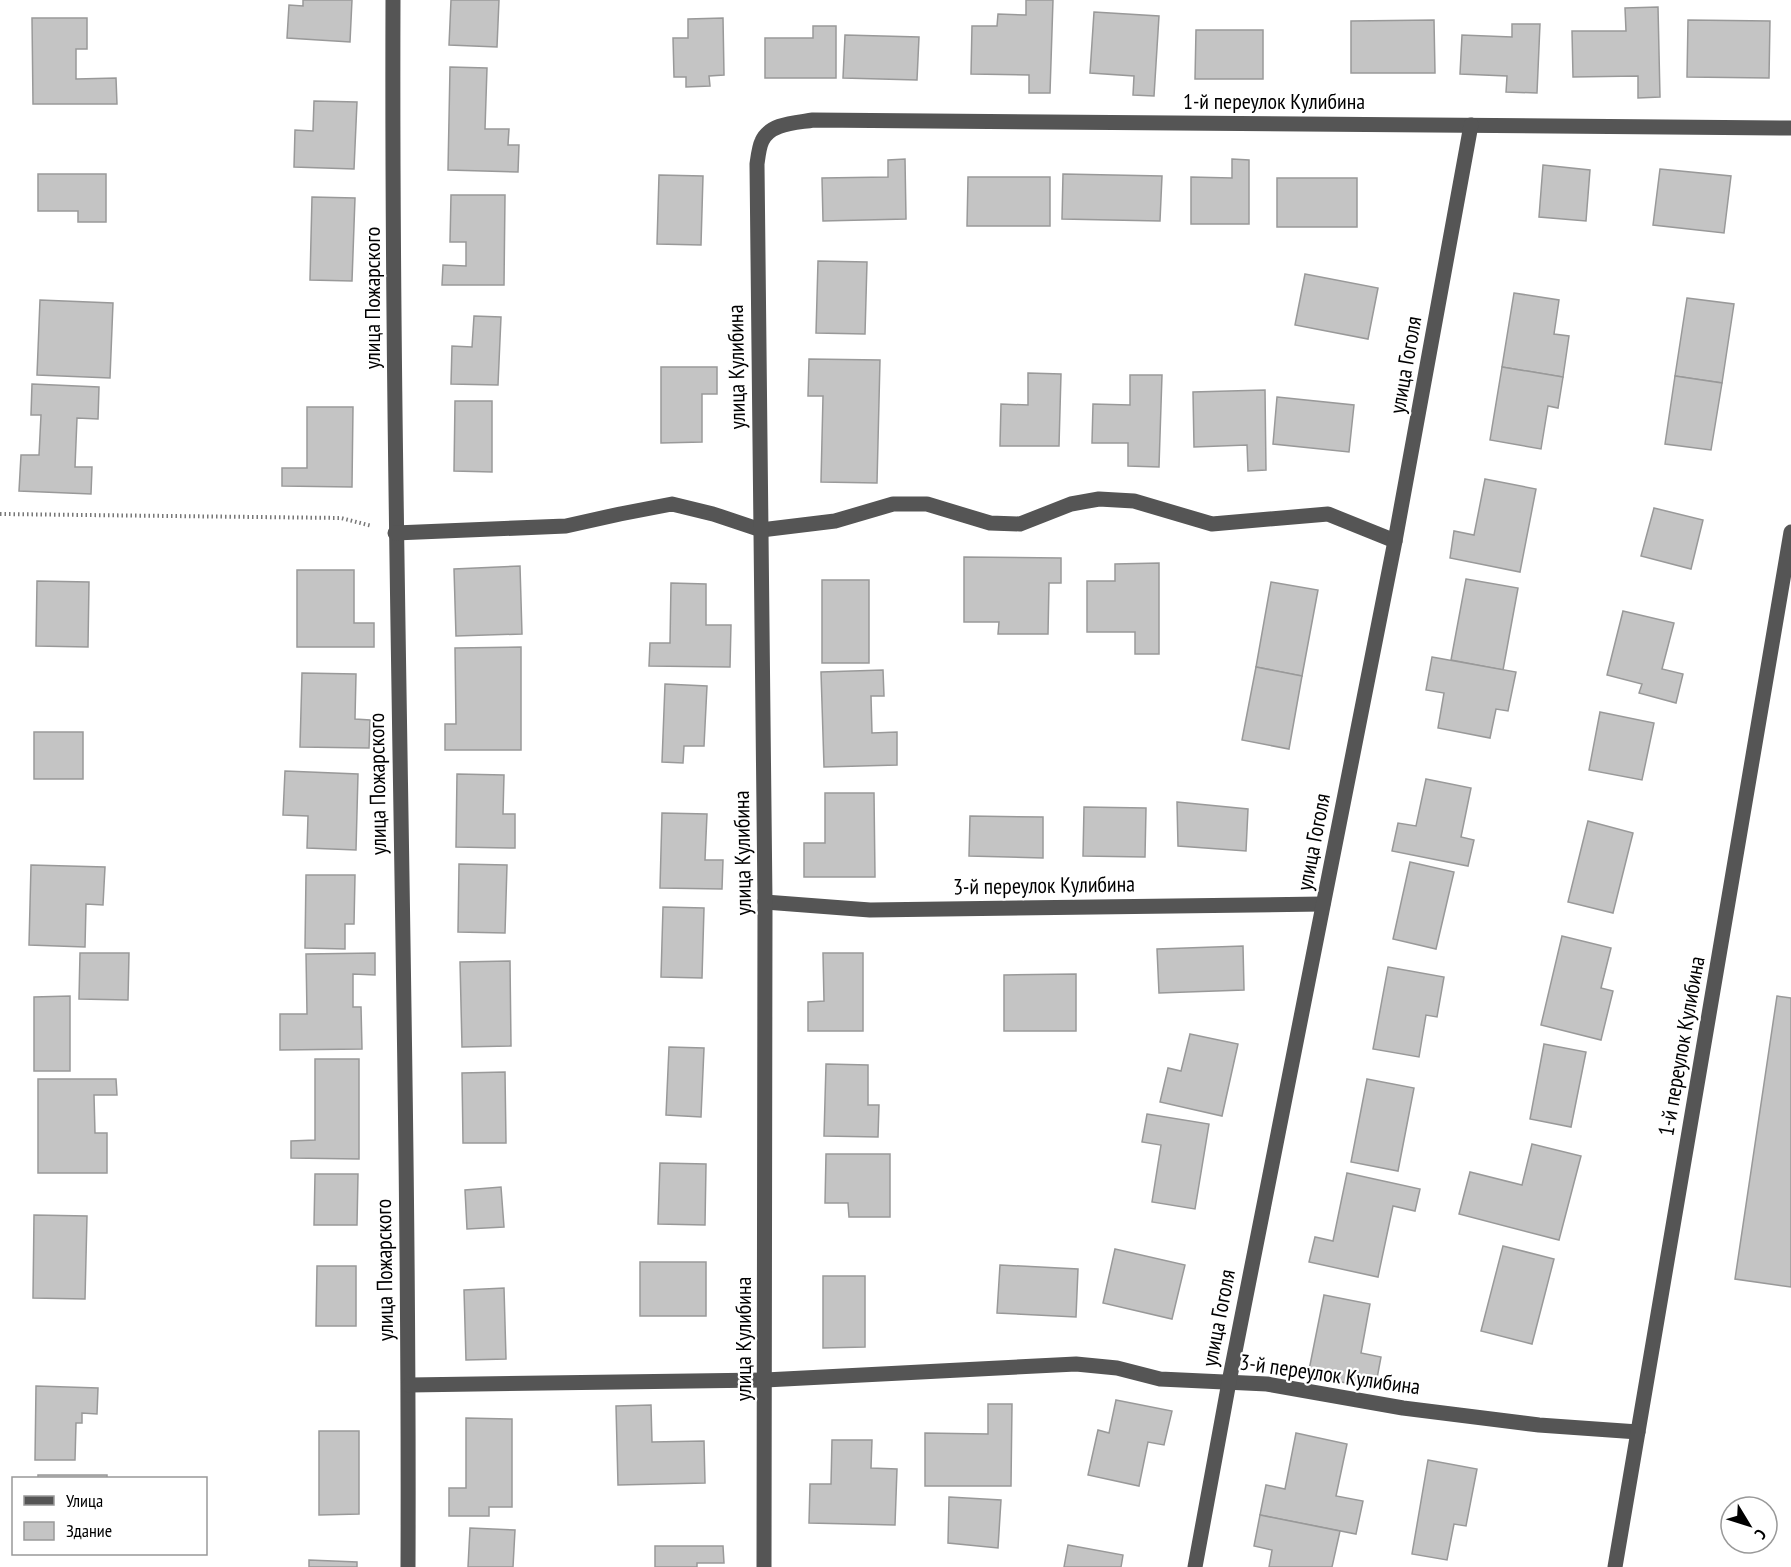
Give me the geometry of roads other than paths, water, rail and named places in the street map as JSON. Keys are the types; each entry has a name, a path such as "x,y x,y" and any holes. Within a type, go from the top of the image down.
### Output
{"street":[{"name":"улица Пожарского","path":"393,0 395,533 409,1385 408,1567"},
{"name":"1-й переулок Кулибина","path":"763,140 772,129 813,120 1791,128"},
{"name":"улица Гоголя","path":"1195,1567 1229,1382 1395,541 1471,124"},
{"name":"улица Кулибина","path":"763,140 757,164 765,902 764,1567"},
{"path":"395,533 566,526 672,504 713,513 761,530 835,521 893,504 927,504 990,523 1020,524 1071,504 1099,499 1134,501 1212,524 1328,514 1395,541"},
{"name":"1-й переулок Кулибина","path":"1615,1567 1791,532"},
{"name":"3-й переулок Кулибина","path":"765,902 870,910 1323,904"},
{"name":"3-й переулок Кулибина","path":"409,1385 765,1380 1076,1364 1117,1368 1160,1379 1267,1384 1403,1408 1539,1425 1638,1432"}]}
